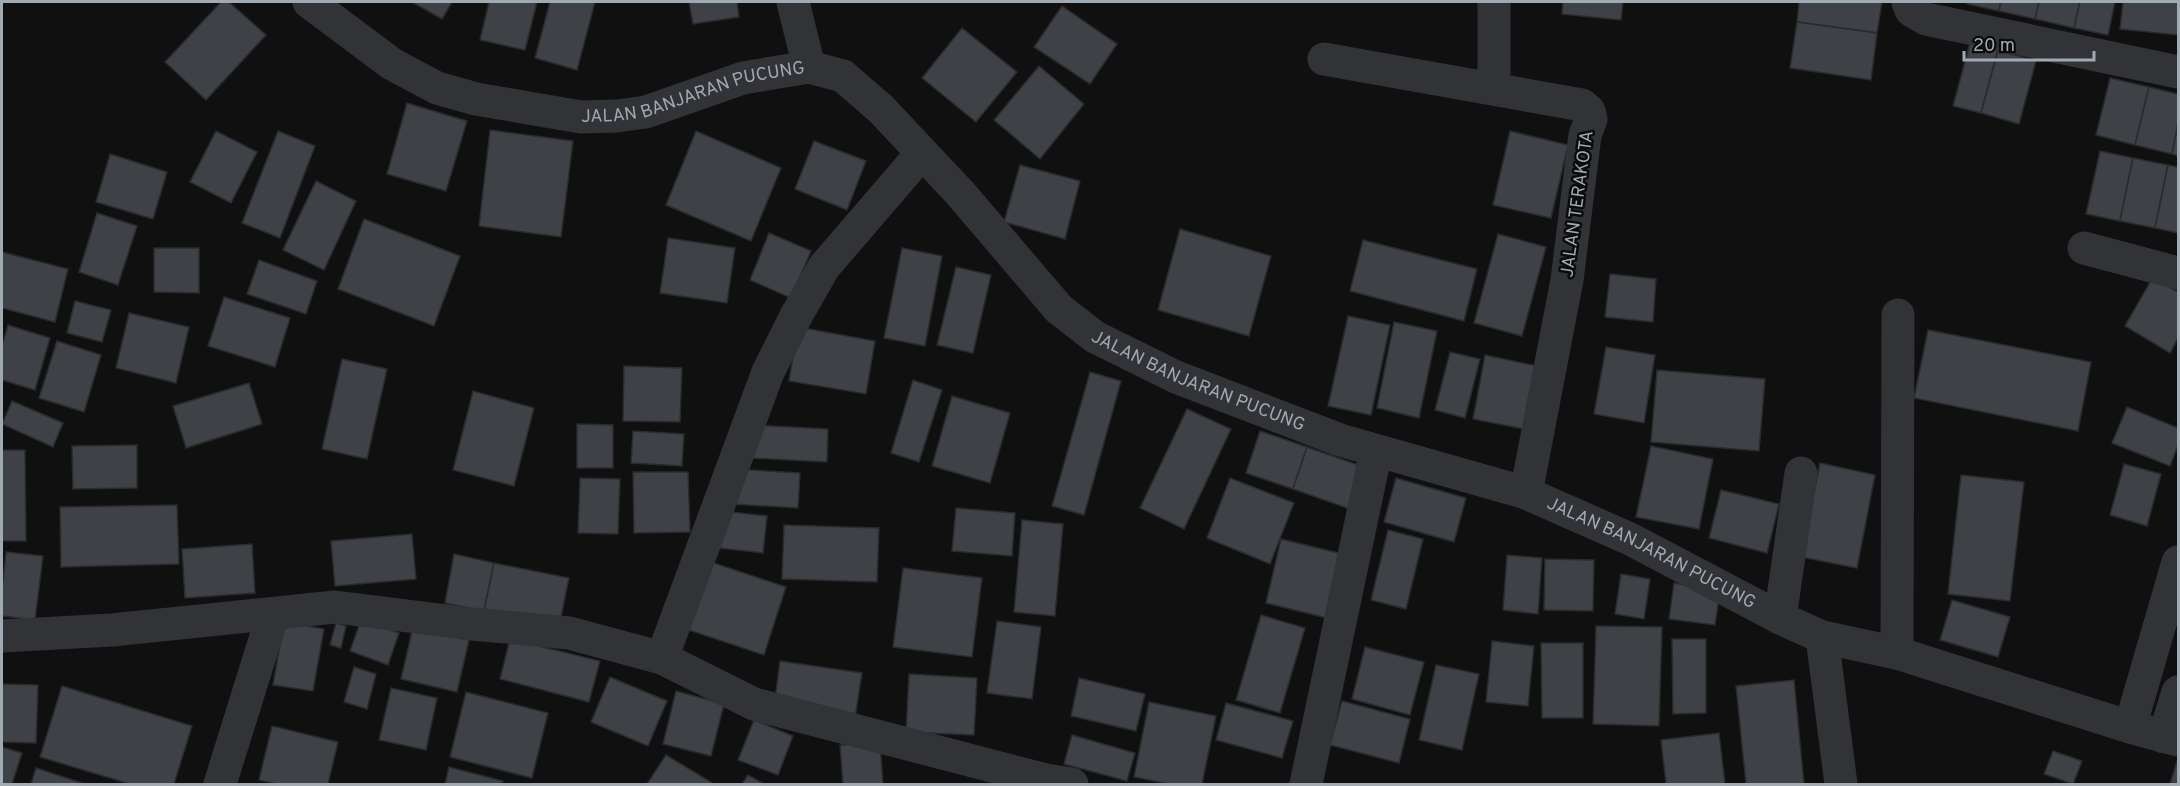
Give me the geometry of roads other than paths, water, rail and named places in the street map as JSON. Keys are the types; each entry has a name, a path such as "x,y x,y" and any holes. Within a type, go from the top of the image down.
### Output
{"street":[{"name":"JALAN BANJARAN PUCUNG","path":"309,2 392,64 437,88 476,99 581,117 646,112 743,78 809,68 843,76 881,109 960,193 1059,309 1095,337 1176,377 1340,440 1527,492 1630,539 1780,618 1822,637 1897,653 2171,739"},
{"path":"793,2 809,68"},
{"path":"1494,2 1494,89"},
{"path":"1908,2 1911,10 1926,19 2178,72"},
{"name":"JALAN TERAKOTA","path":"1324,59 1582,105 1589,111 1591,119 1585,135 1567,280 1527,492"},
{"path":"662,658 768,372 796,316 824,267 922,153"},
{"path":"2084,248 2178,273"},
{"path":"1897,653 1898,315"},
{"path":"1306,784 1376,451"},
{"path":"1780,618 1801,473"},
{"path":"2130,727 2178,562"},
{"path":"2,636 112,630 335,607 569,633 662,658 754,704 1046,780 1072,784"},
{"path":"220,784 273,614"},
{"path":"1822,637 1841,784"},
{"path":"2171,739 2178,692"}]}
